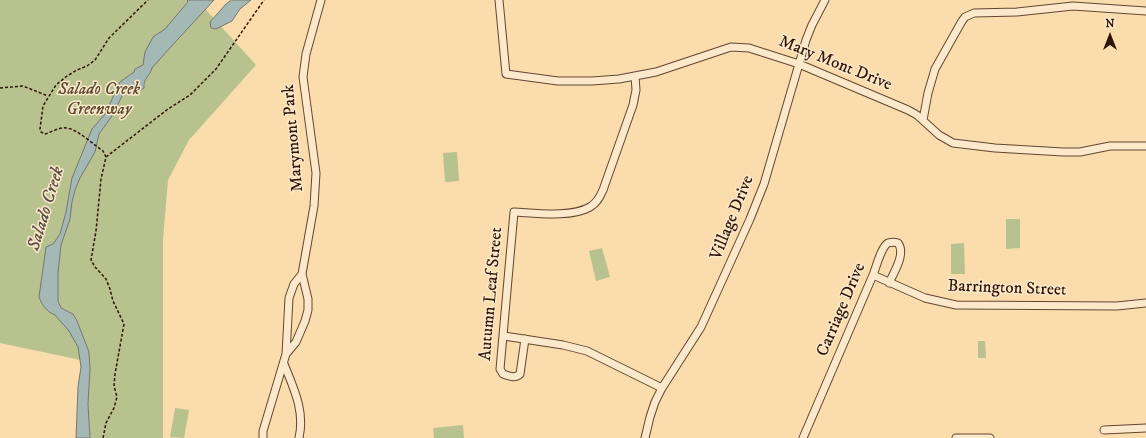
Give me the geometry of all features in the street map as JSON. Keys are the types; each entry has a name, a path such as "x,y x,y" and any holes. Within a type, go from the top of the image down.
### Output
{"street":[{"name":"Marymont Park","path":"286,354 296,342 306,321 308,310 308,299 302,274 314,206 316,180 303,77 306,54 321,0"},
{"name":"Mary Mont Drive","path":"499,0 506,74 558,81 619,79 656,72 731,47 749,48 799,64 908,110 923,120 939,135 953,143 995,148 1063,152 1080,152 1110,146 1146,146"},
{"name":"Village Drive","path":"646,438 650,417 662,388 701,327 750,219 764,184 812,25 826,0"},
{"path":"923,120 928,93 935,69 962,21 968,15 974,13 1017,12 1073,6 1146,11"},
{"name":"Autumn Leaf Street","path":"525,339 520,374 517,377 513,377 503,374 500,369 514,212 572,212 585,209 596,202 603,190 633,105 636,90 635,76"},
{"name":"Carriage Drive","path":"803,438 884,248 888,243 894,242 898,243 901,247 901,253 889,283"},
{"name":"Marymont Park","path":"263,438 262,431 286,354 289,298 294,284 302,274"},
{"name":"Barrington Street","path":"873,275 925,298 956,305 1117,306 1146,303"},
{"path":"504,336 587,351 662,388"},
{"path":"284,364 302,414 299,438"},
{"path":"1104,430 1146,428"},
{"path":"956,438 990,438"}],"path":[{"path":"103,438 106,423 114,408 117,397 114,386 115,374 124,324 113,301 106,279 91,260 96,231 101,179 106,157 103,151 72,129 65,128 45,134 41,132 40,129 43,106 56,85 67,76 87,66 95,60 110,38 148,0"},
{"path":"106,157 168,109 190,95 216,69 264,0"},
{"path":"0,88 23,86 48,96"}],"green space":[{"name":"Salado Creek Greenway","path":"0,0 197,0 256,65 189,140 168,180 163,239 163,438 90,438 88,404 90,362 0,343"},
{"path":"457,152 459,181 445,182 443,153"},
{"path":"1006,219 1020,219 1020,248 1006,249"},
{"path":"964,243 965,274 951,274 951,244"},
{"path":"602,248 610,277 596,281 589,251"},
{"path":"978,341 985,341 986,358 978,358"},
{"path":"175,408 189,410 184,438 170,437"},
{"path":"463,425 464,438 434,438 433,428"}],"shaded area":[{"path":"188,0 214,0 152,68 146,79 144,88 136,91 132,86 129,86 123,94 112,116 99,134 95,152 75,190 70,219 61,245 58,273 58,301 61,308 73,314 89,352 90,369 88,404 90,438 76,438 78,387 81,367 78,347 69,331 55,315 45,308 39,297 46,247 53,244 60,234 66,212 72,178 92,129 105,114 120,82 134,72 135,69 143,65 145,52 153,37 165,29"},
{"path":"232,0 251,0 240,9 232,21 216,29 211,28 210,22 226,4"}],"water label":[{"name":"Salado Creek","path":"47,209"}]}
